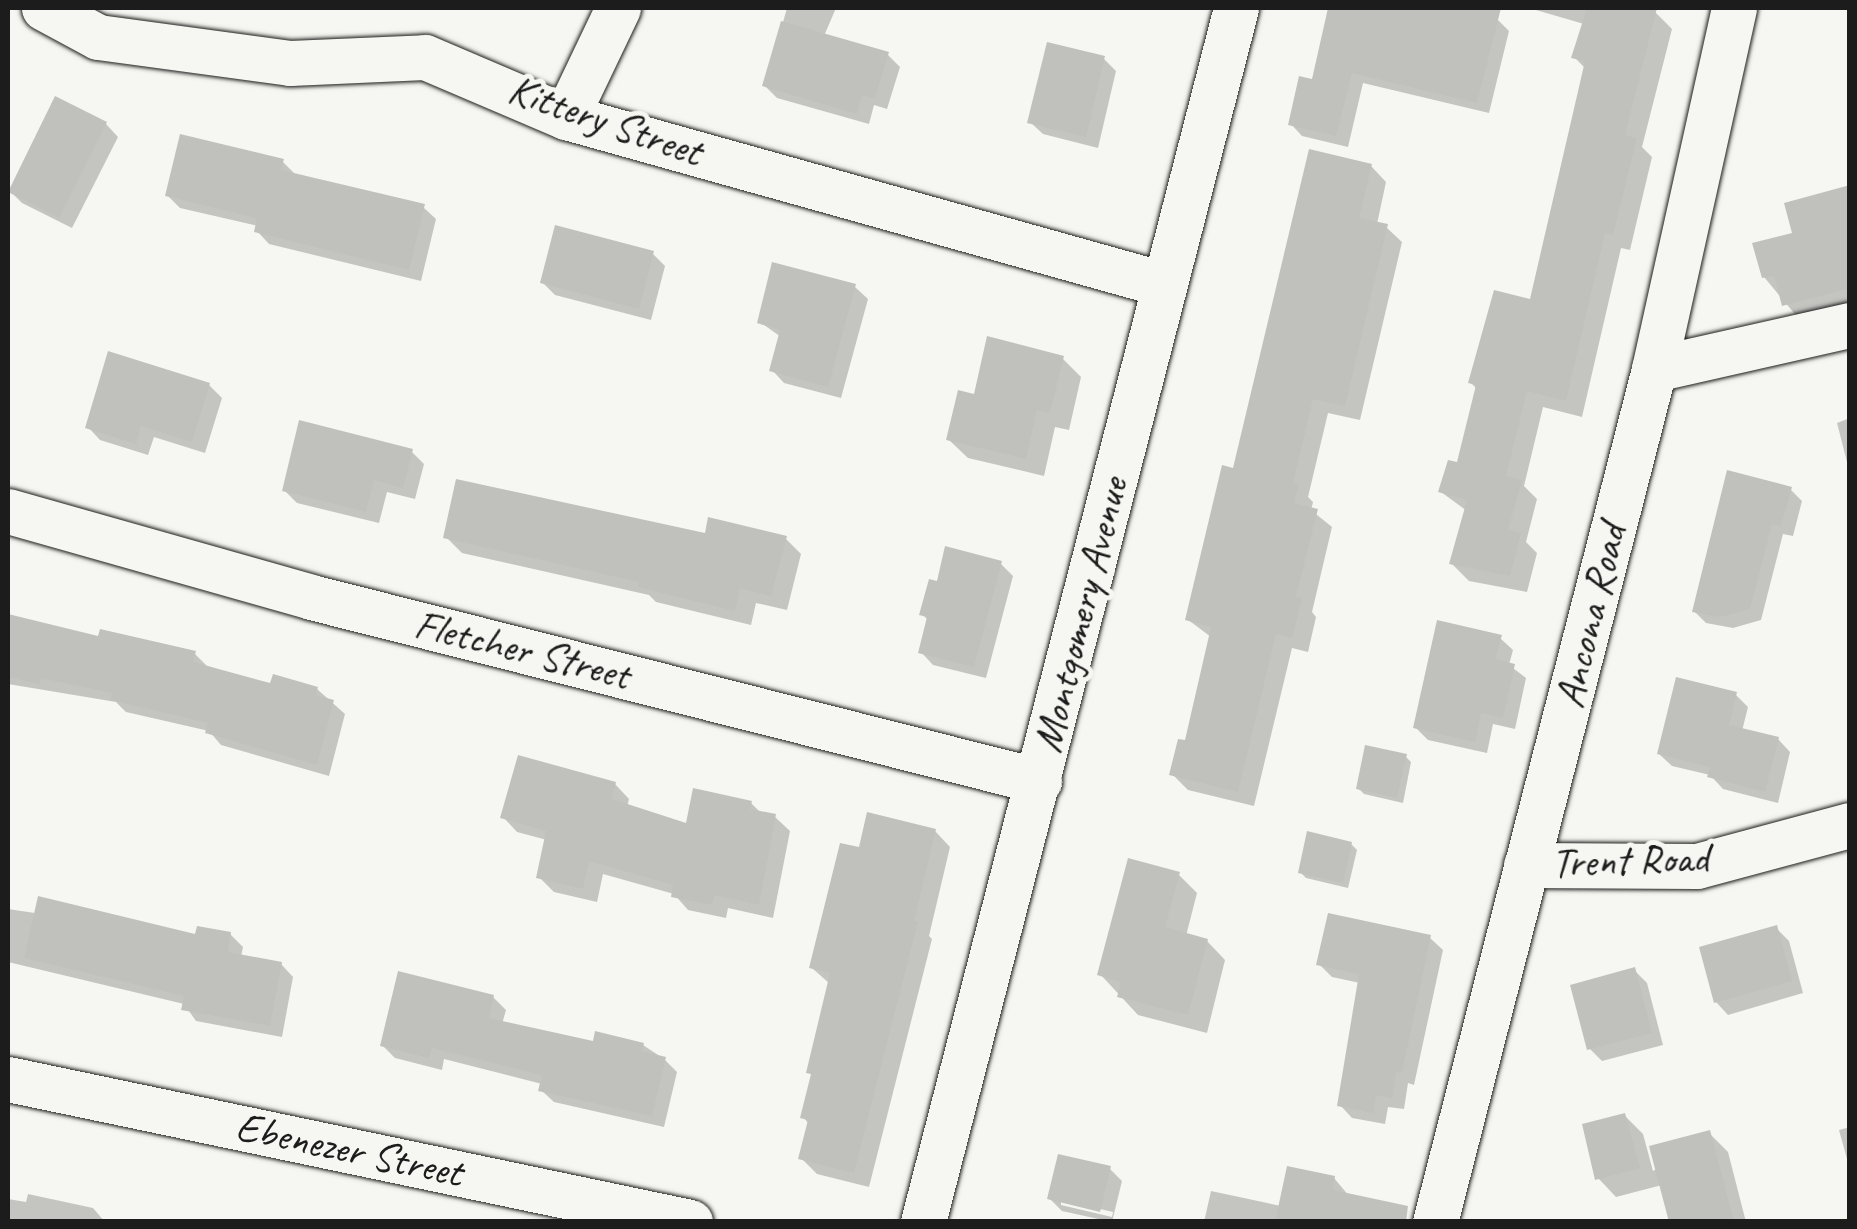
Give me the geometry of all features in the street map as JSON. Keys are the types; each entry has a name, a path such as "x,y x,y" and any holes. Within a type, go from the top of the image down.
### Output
{"street":[{"name":"Kittery Street","path":"44,8 98,38 290,63 425,58 566,117 1164,284"},
{"path":"566,117 618,8"},
{"name":"Montgomery Avenue","path":"923,1222 1040,781 1236,8"},
{"name":"Ancona Road","path":"1436,1222 1654,369 1734,8"},
{"path":"1654,369 1850,325"},
{"name":"Fletcher Street","path":"8,511 311,596 1040,781"},
{"name":"Trent Road","path":"1526,865 1697,866 1850,825"},
{"name":"Ebenezer Street","path":"8,1079 690,1222"}],"building":[{"path":"1328,8 1501,8 1477,103 1352,73 1336,136 1288,125 1299,76 1312,79"},
{"path":"1587,8 1657,8 1625,135 1637,138 1613,235 1605,233 1566,401 1527,391 1506,476 1522,480 1508,530 1521,533 1510,576 1449,564 1467,500 1438,492 1448,460 1457,462 1476,385 1468,383 1494,290 1530,299 1585,61 1571,58"},
{"path":"781,21 889,52 875,98 862,95 857,114 762,86"},
{"path":"1047,42 1105,56 1086,137 1027,123"},
{"path":"55,96 107,122 59,218 8,192"},
{"path":"180,134 284,159 281,170 425,204 409,270 254,232 257,218 165,196"},
{"path":"1309,149 1372,164 1359,218 1388,224 1345,406 1313,399 1293,483 1299,484 1294,503 1318,509 1296,597 1302,599 1292,638 1276,634 1238,792 1169,775 1178,739 1185,740 1211,627 1185,620 1222,465 1233,468"},
{"path":"1850,185 1850,288 1782,306 1774,276 1762,278 1752,243 1792,233 1784,203"},
{"path":"555,225 654,251 639,309 540,283"},
{"path":"772,262 856,284 828,387 769,371 780,330 757,323"},
{"path":"987,336 1064,356 1050,413 1037,410 1026,459 946,440 958,390 974,394"},
{"path":"108,351 210,383 192,442 141,426 136,444 85,428"},
{"path":"299,420 413,449 403,488 374,480 366,512 282,491"},
{"path":"1727,470 1792,487 1781,526 1772,524 1750,609 1720,617 1692,612"},
{"path":"456,479 705,533 708,517 787,536 771,596 740,588 735,611 638,587 639,582 443,538"},
{"path":"945,546 1002,561 974,667 918,653 927,617 919,615 929,579 937,581"},
{"path":"8,614 98,636 100,629 196,651 193,662 270,683 273,674 318,687 316,695 334,700 317,765 205,733 208,723 110,700 112,693 41,678 40,684 8,677"},
{"path":"1437,620 1502,635 1495,659 1515,664 1503,718 1481,713 1475,742 1413,728"},
{"path":"1676,677 1737,692 1729,725 1779,737 1765,792 1707,777 1710,767 1657,754"},
{"path":"1365,745 1407,754 1397,798 1356,789"},
{"path":"518,755 616,782 612,799 686,823 693,788 752,801 750,809 776,814 759,905 714,895 712,905 671,897 673,885 589,861 583,889 536,878 546,831 500,818"},
{"path":"867,812 936,829 914,921 918,921 854,1173 798,1159 808,1120 800,1118 811,1074 806,1073 830,973 809,968 840,843 859,847"},
{"path":"1307,831 1352,842 1343,883 1298,873"},
{"path":"1128,858 1180,872 1165,927 1208,939 1188,1015 1117,997 1121,982 1097,975"},
{"path":"38,896 195,934 197,926 231,932 228,952 282,962 270,1026 181,1010 184,996 24,958"},
{"path":"1328,913 1431,935 1402,1073 1396,1072 1392,1098 1376,1095 1373,1113 1337,1106 1359,974 1316,965"},
{"path":"1777,925 1792,981 1714,1003 1699,947"},
{"path":"1635,967 1652,1033 1587,1050 1570,985"},
{"path":"398,971 494,995 489,1018 593,1041 595,1031 644,1043 642,1051 666,1057 652,1116 538,1091 542,1075 432,1048 429,1058 380,1046"},
{"path":"1625,1113 1640,1168 1595,1180 1582,1124"},
{"path":"1710,1130 1734,1222 1669,1222 1649,1146"},
{"path":"1058,1154 1111,1166 1100,1212 1047,1199"},
{"path":"1287,1166 1335,1176 1333,1190 1408,1206 1406,1222 1275,1222"}]}
